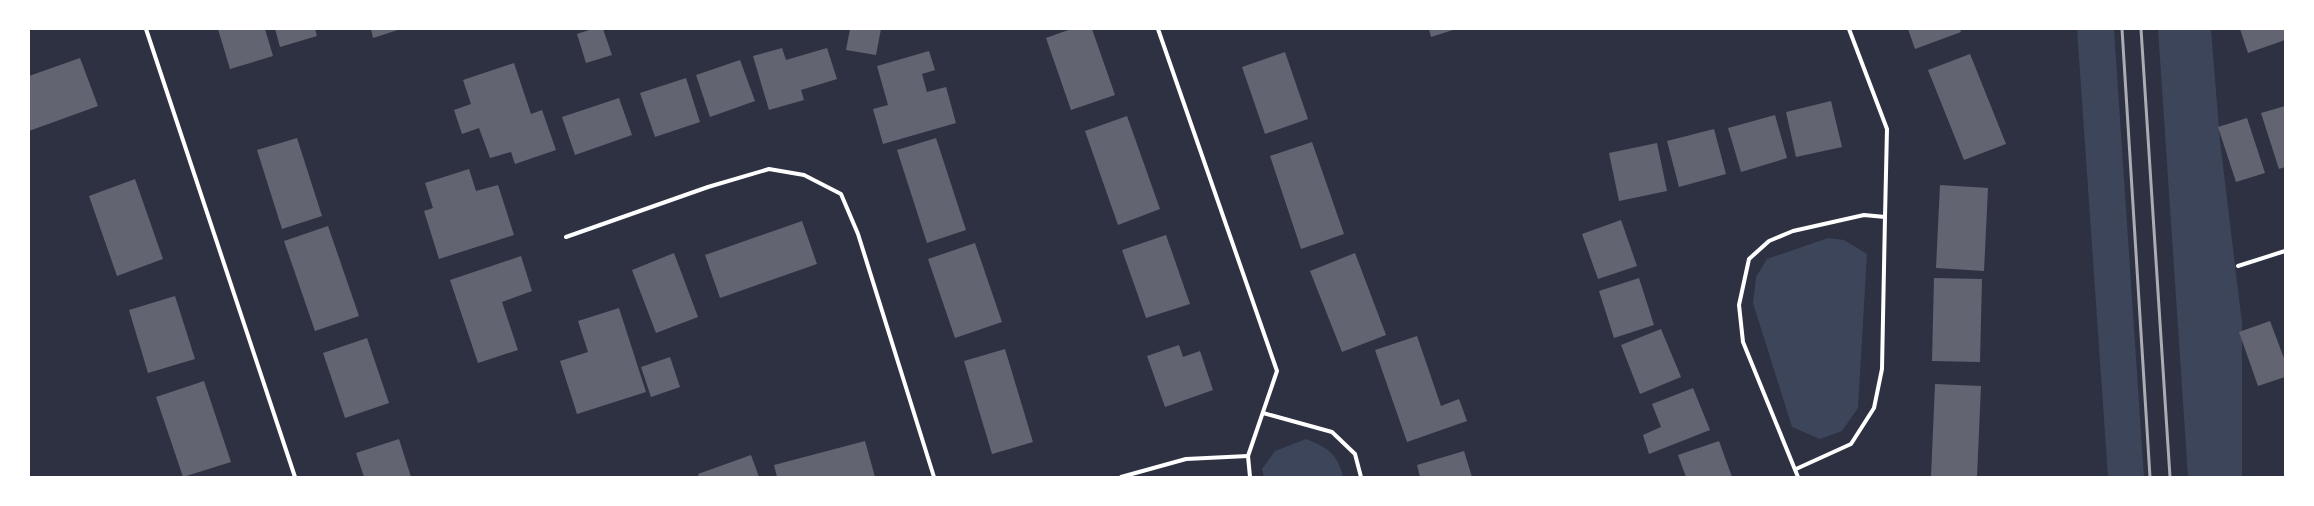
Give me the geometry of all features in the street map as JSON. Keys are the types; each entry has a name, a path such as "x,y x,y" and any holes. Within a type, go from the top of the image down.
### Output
{"street":[{"path":"146,29 295,477"},
{"path":"1158,29 1277,371 1248,456 1250,477"},
{"path":"1796,469 1851,444 1874,408 1882,369 1887,129 1849,29"},
{"path":"566,237 708,187 769,169 804,175 841,194 858,234 934,477"},
{"path":"1798,477 1743,342 1739,305 1749,259 1769,241 1793,230 1864,216 1885,217"},
{"path":"2238,266 2285,251"},
{"path":"1263,414 1332,432 1355,454 1361,477"},
{"path":"1122,477 1186,459 1248,456"}],"shaded area":[{"path":"2077,29 2114,29 2144,477 2108,477"},
{"path":"2158,29 2211,29 2220,141 2242,323 2242,477 2188,477"},
{"path":"1828,238 1844,240 1867,254 1858,408 1842,431 1820,439 1792,427 1753,303 1756,277 1767,259"},
{"path":"1306,439 1326,448 1335,457 1343,477 1264,477 1262,469 1275,451"}],"building":[{"path":"218,29 265,29 273,56 230,69"},
{"path":"275,29 315,29 317,36 280,47"},
{"path":"371,29 401,29 373,38"},
{"path":"592,29 603,29 612,55 586,63 577,34"},
{"path":"850,29 881,29 876,55 846,50"},
{"path":"1071,29 1092,29 1115,95 1071,110 1046,38"},
{"path":"1429,29 1456,29 1431,37"},
{"path":"1908,29 1960,29 1961,32 1915,49"},
{"path":"2240,29 2285,29 2285,40 2248,53"},
{"path":"782,48 786,60 827,48 837,79 801,90 804,100 769,110 753,56"},
{"path":"929,51 935,70 922,74 927,92 946,87 956,123 883,144 873,109 888,105 877,66"},
{"path":"1285,52 1308,119 1265,134 1242,67"},
{"path":"1970,54 2006,144 1964,160 1928,70"},
{"path":"80,58 98,106 29,131 29,76"},
{"path":"740,60 755,101 710,117 696,75"},
{"path":"514,63 531,114 542,110 556,150 515,164 511,152 490,158 479,128 462,134 454,110 471,104 463,80"},
{"path":"686,78 700,122 655,137 640,93"},
{"path":"619,98 632,135 575,155 562,117"},
{"path":"1831,101 1842,147 1796,157 1786,112"},
{"path":"2285,106 2285,167 2279,169 2261,113"},
{"path":"1775,115 1787,158 1741,172 1728,128"},
{"path":"1127,116 1160,209 1118,225 1085,131"},
{"path":"2247,118 2265,173 2236,182 2218,127"},
{"path":"1714,129 1726,174 1679,187 1667,141"},
{"path":"297,138 322,216 282,229 257,150"},
{"path":"936,138 966,230 927,243 897,150"},
{"path":"1312,142 1344,234 1301,249 1270,156"},
{"path":"1657,143 1667,191 1619,201 1609,153"},
{"path":"469,169 476,191 498,185 514,235 439,259 424,211 433,208 425,183"},
{"path":"135,179 163,259 117,276 89,196"},
{"path":"1940,185 1988,188 1984,271 1936,268"},
{"path":"1621,220 1637,266 1598,279 1582,234"},
{"path":"802,221 817,264 720,298 705,255"},
{"path":"328,226 359,316 315,331 284,241"},
{"path":"1166,235 1190,304 1146,318 1122,250"},
{"path":"975,243 1002,322 955,338 928,259"},
{"path":"674,253 698,317 656,333 632,270"},
{"path":"1355,253 1386,335 1342,352 1310,271"},
{"path":"521,256 532,291 502,302 518,350 478,363 450,280"},
{"path":"1639,278 1654,325 1614,338 1599,291"},
{"path":"1934,278 1982,279 1980,362 1932,361"},
{"path":"175,296 195,359 148,373 129,310"},
{"path":"619,308 646,392 577,414 560,361 588,352 578,321"},
{"path":"2270,321 2285,361 2285,377 2258,386 2239,332"},
{"path":"1661,329 1681,377 1640,394 1621,345"},
{"path":"1417,336 1441,406 1459,399 1467,421 1407,442 1375,350"},
{"path":"367,338 389,403 345,418 323,353"},
{"path":"1179,345 1183,357 1200,351 1213,390 1165,407 1147,356"},
{"path":"1005,349 1033,442 992,454 964,361"},
{"path":"670,357 680,387 651,397 641,367"},
{"path":"204,381 231,462 183,477 156,397"},
{"path":"1935,384 1981,386 1977,477 1931,477"},
{"path":"1693,388 1710,430 1649,454 1643,435 1661,427 1652,404"},
{"path":"399,439 411,477 364,477 356,453"},
{"path":"865,441 875,477 777,477 774,465"},
{"path":"1719,441 1732,477 1686,477 1678,455"},
{"path":"1464,451 1472,477 1420,477 1417,465"},
{"path":"751,455 759,477 699,477 698,474"}],"railway":[{"path":"2122,29 2150,477"},
{"path":"2141,29 2170,477"}]}
